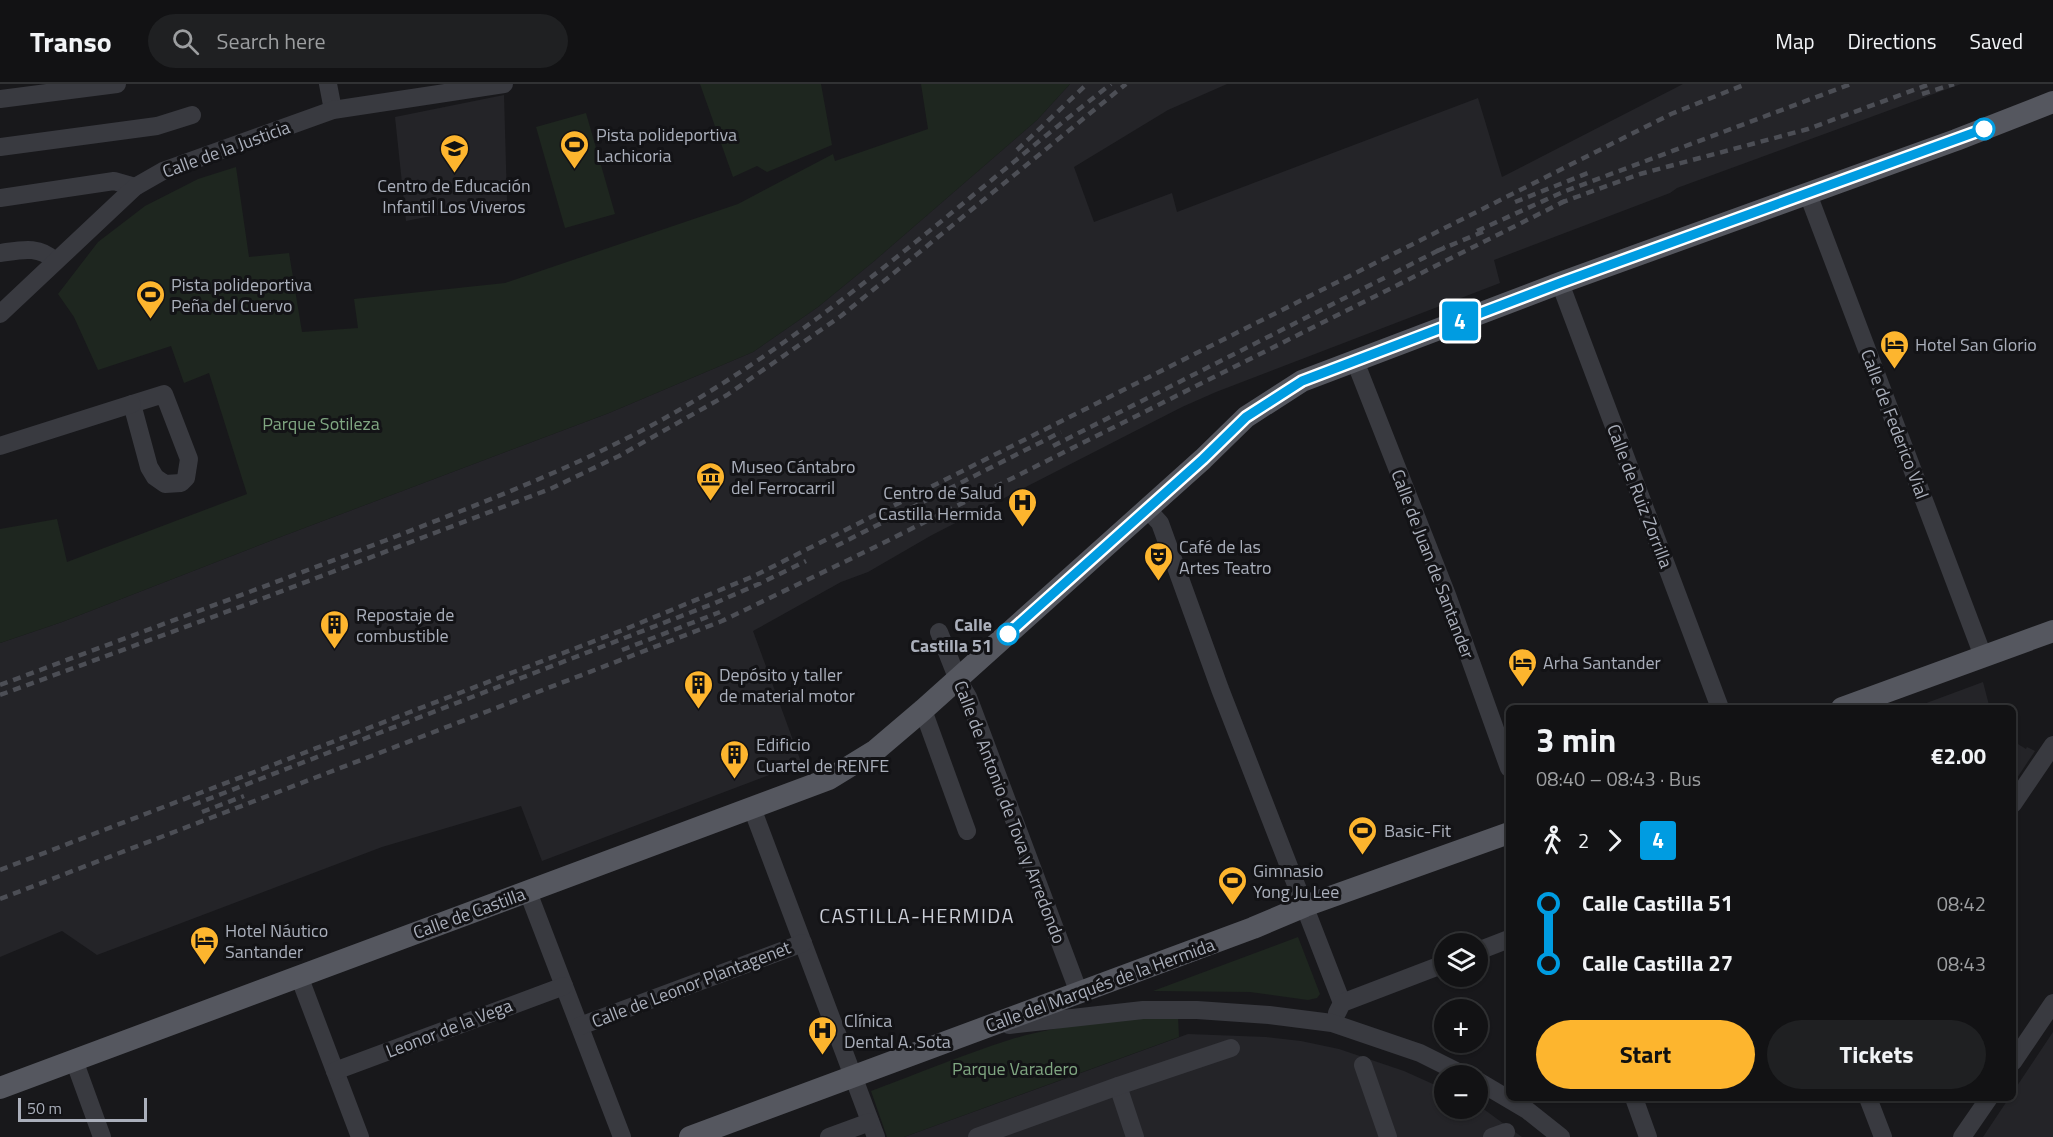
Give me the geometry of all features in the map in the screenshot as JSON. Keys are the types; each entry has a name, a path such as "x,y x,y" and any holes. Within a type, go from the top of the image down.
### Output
{"main road":[{"name":"Calle de Castilla","path":"0,1088 829,779 876,750 958,680 1203,459 1246,417 1302,381 1560,283 1812,204 1956,140 2053,102"},
{"path":"1850,705 2053,631"},
{"name":"Calle del Marqués de la Hermida","path":"690,1137 1243,932 1305,906 1506,834"}],"street":[{"path":"0,99 117,84"},
{"path":"328,84 333,110"},
{"name":"Calle de la Justicia","path":"0,314 135,187 163,171 333,110 504,84"},
{"path":"0,147 157,126 192,115"},
{"path":"0,198 114,182 135,187"},
{"name":"Calle de Federico Vial","path":"1812,204 1983,656"},
{"path":"0,253 34,249 48,254 55,261"},
{"name":"Calle de Ruiz Zorrilla","path":"1560,283 1719,705"},
{"name":"Calle de Juan de Santander","path":"1355,361 1447,595 1506,760"},
{"path":"0,446 132,404 164,394 189,459 186,478 181,483 165,484 148,467 132,404"},
{"path":"1147,509 1160,523 1220,689 1342,1003"},
{"name":"Calle de Antonio de Tova y Arredondo","path":"939,632 958,680 968,698 1079,993"},
{"path":"923,710 967,831"},
{"path":"2016,800 2053,745"},
{"path":"752,808 873,1129 828,1137"},
{"path":"528,892 622,1137"},
{"path":"1488,947 1506,940"},
{"name":"Calle de Leonor Plantagenet","path":"580,1026 803,943"},
{"path":"1332,1023 1342,1003 1434,968"},
{"path":"299,976 360,1137"},
{"name":"Leonor de la Vega","path":"335,1071 564,986"},
{"path":"2016,1058 2053,1003"},
{"path":"982,1029 1055,1019 1168,1009 1250,1013 1332,1023 1420,1053 1444,1065"},
{"path":"977,1137 1231,1048"},
{"path":"74,1060 102,1137"},
{"path":"1363,1065 1388,1137"},
{"path":"1118,1086 1135,1137"},
{"path":"1488,1087 1506,1098"},
{"path":"1512,1101 1561,1137"},
{"path":"1635,1101 1648,1137"},
{"path":"1869,1101 1883,1137"},
{"path":"1962,1137 1987,1101"}],"shaded area":[{"path":"1070,84 1227,84 1168,110 1074,167 1094,222 1172,193 1177,212 1478,98 1502,177 1683,84 1961,84 1677,188 1670,193 1494,260 1500,283 1182,407 932,535 868,572 841,582 753,631 801,762 798,764 542,861 521,806 382,847 97,955 62,931 0,957 0,643 62,622 609,413 753,352 818,307 873,262 1037,120"},
{"name":"Centro de Educación Infantil Los Viveros","path":"504,95 507,201 406,221 395,117"},
{"path":"1983,682 1989,705 1921,705"},
{"path":"2016,743 2035,751 2016,780"},
{"path":"2053,1032 2053,1137 1983,1137 2007,1101 2016,1101 2016,1088"},
{"path":"1188,1034 1266,1037 1339,1049 1404,1071 1434,1084 1434,1119 1488,1119 1488,1112 1522,1137 904,1137"}],"green space":[{"path":"700,84 821,84 832,145 767,172 757,166 733,177"},
{"name":"Parque Sotileza","path":"921,84 1070,84 1037,120 873,262 818,307 753,352 609,413 62,622 0,643 0,529 57,519 67,562 247,494 209,373 184,383 171,346 98,370 74,317 58,294 98,242 145,206 198,179 236,167 249,257 289,253 302,332 358,328 354,299 505,283 738,204 833,154 835,161 928,129"},
{"name":"Pista polideportiva Lachicoria","path":"586,113 615,214 565,228 536,127"},
{"path":"1298,937 1320,994 1317,998 1308,1000 1250,992 1153,991"},
{"name":"Parque Varadero","path":"1178,1016 1179,1037 904,1137 887,1137 871,1091 1029,1034 1093,1023"}],"railway":[{"path":"1017,150 1087,84"},
{"path":"0,685 491,499 562,469 665,418 725,382 839,302 1111,84"},
{"path":"0,695 550,489 619,456 727,395 841,316 1126,84"},
{"path":"0,870 623,630 754,576 1671,114 1746,84"},
{"path":"1477,231 1563,192 1851,84"},
{"path":"1560,203 1640,174 1808,129 1930,84"},
{"path":"1922,94 1954,84"},
{"path":"1515,202 1593,171"},
{"path":"0,899 722,621 873,548 1567,200"},
{"path":"1437,251 1487,230"},
{"path":"1394,273 1445,247"},
{"path":"1053,446 1390,275"},
{"path":"836,546 1061,432"},
{"path":"193,805 715,603 806,561"},
{"path":"622,650 720,612"},
{"path":"202,812 244,796"}],"bus line":[{"name":"4","path":"1008,634 1203,459 1246,417 1302,381 1560,283 1984,129"}],"place":[{"name":"Pista polideportiva Lachicoria","path":"575,170"},
{"name":"Centro de Educación Infantil Los Viveros","path":"454,174"},
{"name":"Pista polideportiva Peña del Cuervo","path":"150,320"},
{"name":"Hotel San Glorio","path":"1894,370"},
{"name":"Museo Cántabro del Ferrocarril","path":"710,502"},
{"name":"Centro de Salud Castilla Hermida","path":"1023,528"},
{"name":"Café de las Artes Teatro","path":"1158,582"},
{"name":"Calle Castilla 51","path":"1008,634"},
{"name":"Repostaje de combustible","path":"335,650"},
{"name":"Arha Santander","path":"1522,688"},
{"name":"Depósito y taller de material motor","path":"698,710"},
{"name":"Edificio Cuartel de RENFE","path":"735,780"},
{"name":"Basic-Fit","path":"1363,856"},
{"name":"Gimnasio Yong Ju Lee","path":"1232,906"},
{"name":"Hotel Náutico Santander","path":"204,966"},
{"name":"Clínica Dental A. Sota","path":"823,1056"}],"district":[{"name":"CASTILLA-HERMIDA","path":"917,915"}]}
